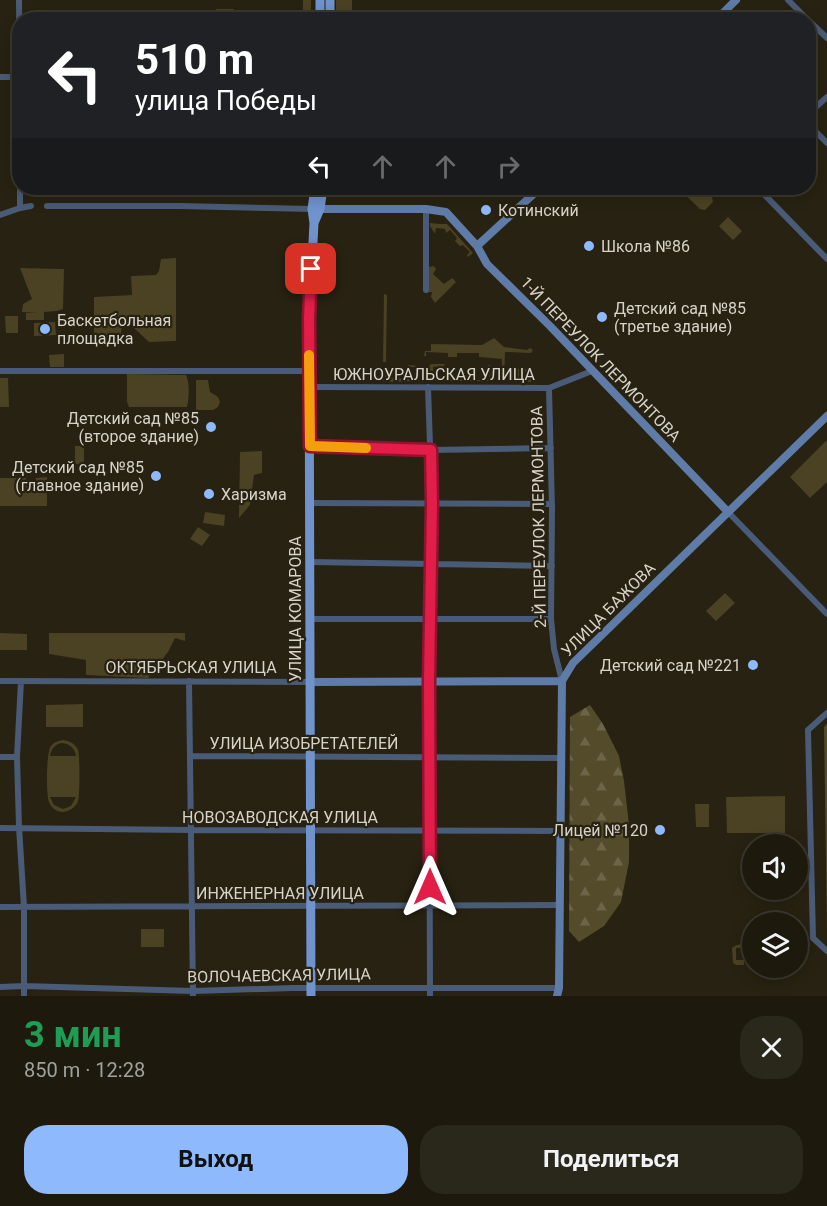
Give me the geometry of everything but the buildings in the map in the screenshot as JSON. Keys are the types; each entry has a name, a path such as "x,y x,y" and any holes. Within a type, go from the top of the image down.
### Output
{"main road":[{"name":"УЛИЦА КОМАРОВА","path":"315,195 316,209"},
{"name":"УЛИЦА КОМАРОВА","path":"311,992 310,291 314,223 321,195"}],"street":[{"path":"724,12 736,0"},
{"path":"788,0 800,12"},
{"path":"816,28 827,38"},
{"path":"816,132 827,143"},
{"path":"20,195 20,208"},
{"path":"477,246 532,195"},
{"path":"765,195 827,259"},
{"path":"0,215 31,206"},
{"path":"47,206 316,209"},
{"name":"1-Й ПЕРЕУЛОК ЛЕРМОНТОВА","path":"316,209 426,209 446,212 477,246 487,264 827,614"},
{"path":"426,209 426,290"},
{"path":"821,253 827,248"},
{"name":"ЮЖНОУРАЛЬСКАЯ УЛИЦА","path":"0,371 310,372"},
{"name":"ЮЖНОУРАЛЬСКАЯ УЛИЦА","path":"310,387 549,388 592,371"},
{"path":"428,387 432,504 429,681 430,996"},
{"name":"2-Й ПЕРЕУЛОК ЛЕРМОНТОВА","path":"549,388 552,504 551,619 554,648 562,681"},
{"name":"УЛИЦА БАЖОВА","path":"558,992 562,681 573,663 827,416"},
{"path":"310,446 431,450 550,448"},
{"path":"310,502 552,504"},
{"path":"310,562 552,566"},
{"path":"310,619 551,619"},
{"name":"ОКТЯБРЬСКАЯ УЛИЦА","path":"0,681 562,681"},
{"path":"21,681 17,757 24,907 24,996"},
{"path":"189,681 193,993"},
{"path":"827,713 808,730 813,938 827,951"},
{"name":"УЛИЦА ИЗОБРЕТАТЕЛЕЙ","path":"190,756 561,758"},
{"path":"0,757 17,757"},
{"name":"НОВОЗАВОДСКАЯ УЛИЦА","path":"0,828 561,831"},
{"name":"ИНЖЕНЕРНАЯ УЛИЦА","path":"0,907 560,906"},
{"name":"ВОЛОЧАЕВСКАЯ УЛИЦА","path":"0,987 110,988 193,993 430,988 558,992"},
{"path":"110,988 110,996"}],"shaded area":[{"path":"303,0 311,0 311,12 303,12"},
{"path":"336,0 352,0 352,12 336,12"},
{"path":"216,9 234,9 234,12 216,12"},
{"path":"685,195 710,195 712,197 713,202 705,210 700,209"},
{"path":"728,217 742,231 733,240 719,226"},
{"path":"430,223 447,224 473,253 468,257 470,252 455,241 457,238 450,230 446,233 445,229 436,228 435,234"},
{"path":"176,258 176,341 149,342 122,317 121,342 94,342 94,297 132,295 131,276 156,275 161,259"},
{"path":"434,266 436,269 433,274 444,284 452,278 456,282 435,303 431,297 432,292 428,292 428,268"},
{"path":"20,268 64,269 63,309 44,312 44,320 26,320 26,313 38,313 22,312 23,304 32,299"},
{"path":"384,294 387,295 386,362 383,362"},
{"path":"5,316 18,316 18,333 6,333"},
{"name":"Баскетбольная площадка","path":"55,322 56,335 34,336 34,323"},
{"path":"494,338 504,347 533,350 531,353 505,352 504,381 498,378 502,376 502,359 479,357 479,353 457,353 457,357 448,357 448,353 426,352 424,356 425,351 431,351 431,344 482,345"},
{"path":"64,354 64,367 50,367 49,355"},
{"path":"445,364 433,367 434,380 489,380 488,365 490,365 491,381 430,381 429,366"},
{"path":"408,365 420,366 419,381 385,382 383,380 383,370 386,370 386,378 418,379 419,367 408,367"},
{"path":"508,369 531,369 531,382 508,382"},
{"path":"127,374 186,375 189,391 187,407 129,407"},
{"path":"0,378 8,378 9,407 0,407"},
{"path":"196,380 208,380 210,392 218,397 220,402 218,407 213,410 196,410"},
{"path":"827,440 827,482 810,498 790,477"},
{"path":"75,446 84,446 84,464 75,464"},
{"path":"262,451 262,473 254,475 250,505 239,518 240,452"},
{"path":"47,477 47,506 0,506 0,478 26,478 26,484 36,484 36,478"},
{"path":"205,512 225,515 224,526 203,523"},
{"path":"198,527 210,535 202,546 190,539"},
{"path":"725,593 735,603 716,621 706,611"},
{"path":"0,633 27,634 27,650 0,650"},
{"path":"49,633 185,633 185,641 175,638 168,652 148,678 86,675 86,660 49,654"},
{"path":"83,704 83,727 46,727 46,705"},
{"path":"63,740 74,744 79,753 79,791 76,805 63,812 54,809 50,804 47,765 51,746","holes":["62,743 72,747 76,756 50,756 54,747","50,797 76,797 71,806 63,809 54,805"]},
{"path":"785,796 785,833 727,833 726,797"},
{"path":"695,804 709,804 709,827 696,827"},
{"path":"141,929 164,929 164,947 141,947"},
{"path":"742,945 742,948 736,948 736,960 742,960 742,965 736,965 733,963 732,948"}],"green space":[{"path":"590,705 603,724 619,756 629,825 629,862 621,902 604,926 579,942 569,931 570,717"},
{"path":"827,724 827,931 824,727"}],"slow traffic":[{"path":"309,355 310,446 366,448"}],"place":[{"name":"Котинский","path":"486,210"},
{"name":"Школа №86","path":"589,246"},
{"name":"Детский сад №85 (третье здание)","path":"602,317"},
{"name":"Баскетбольная площадка","path":"45,329"},
{"name":"Детский сад №85 (второе здание)","path":"211,427"},
{"name":"Детский сад №85 (главное здание)","path":"156,476"},
{"name":"Харизма","path":"209,494"},
{"name":"Детский сад №221","path":"753,665"},
{"name":"Лицей №120","path":"660,830"}],"route":[{"path":"311,269 310,446 431,450 430,887"}]}
